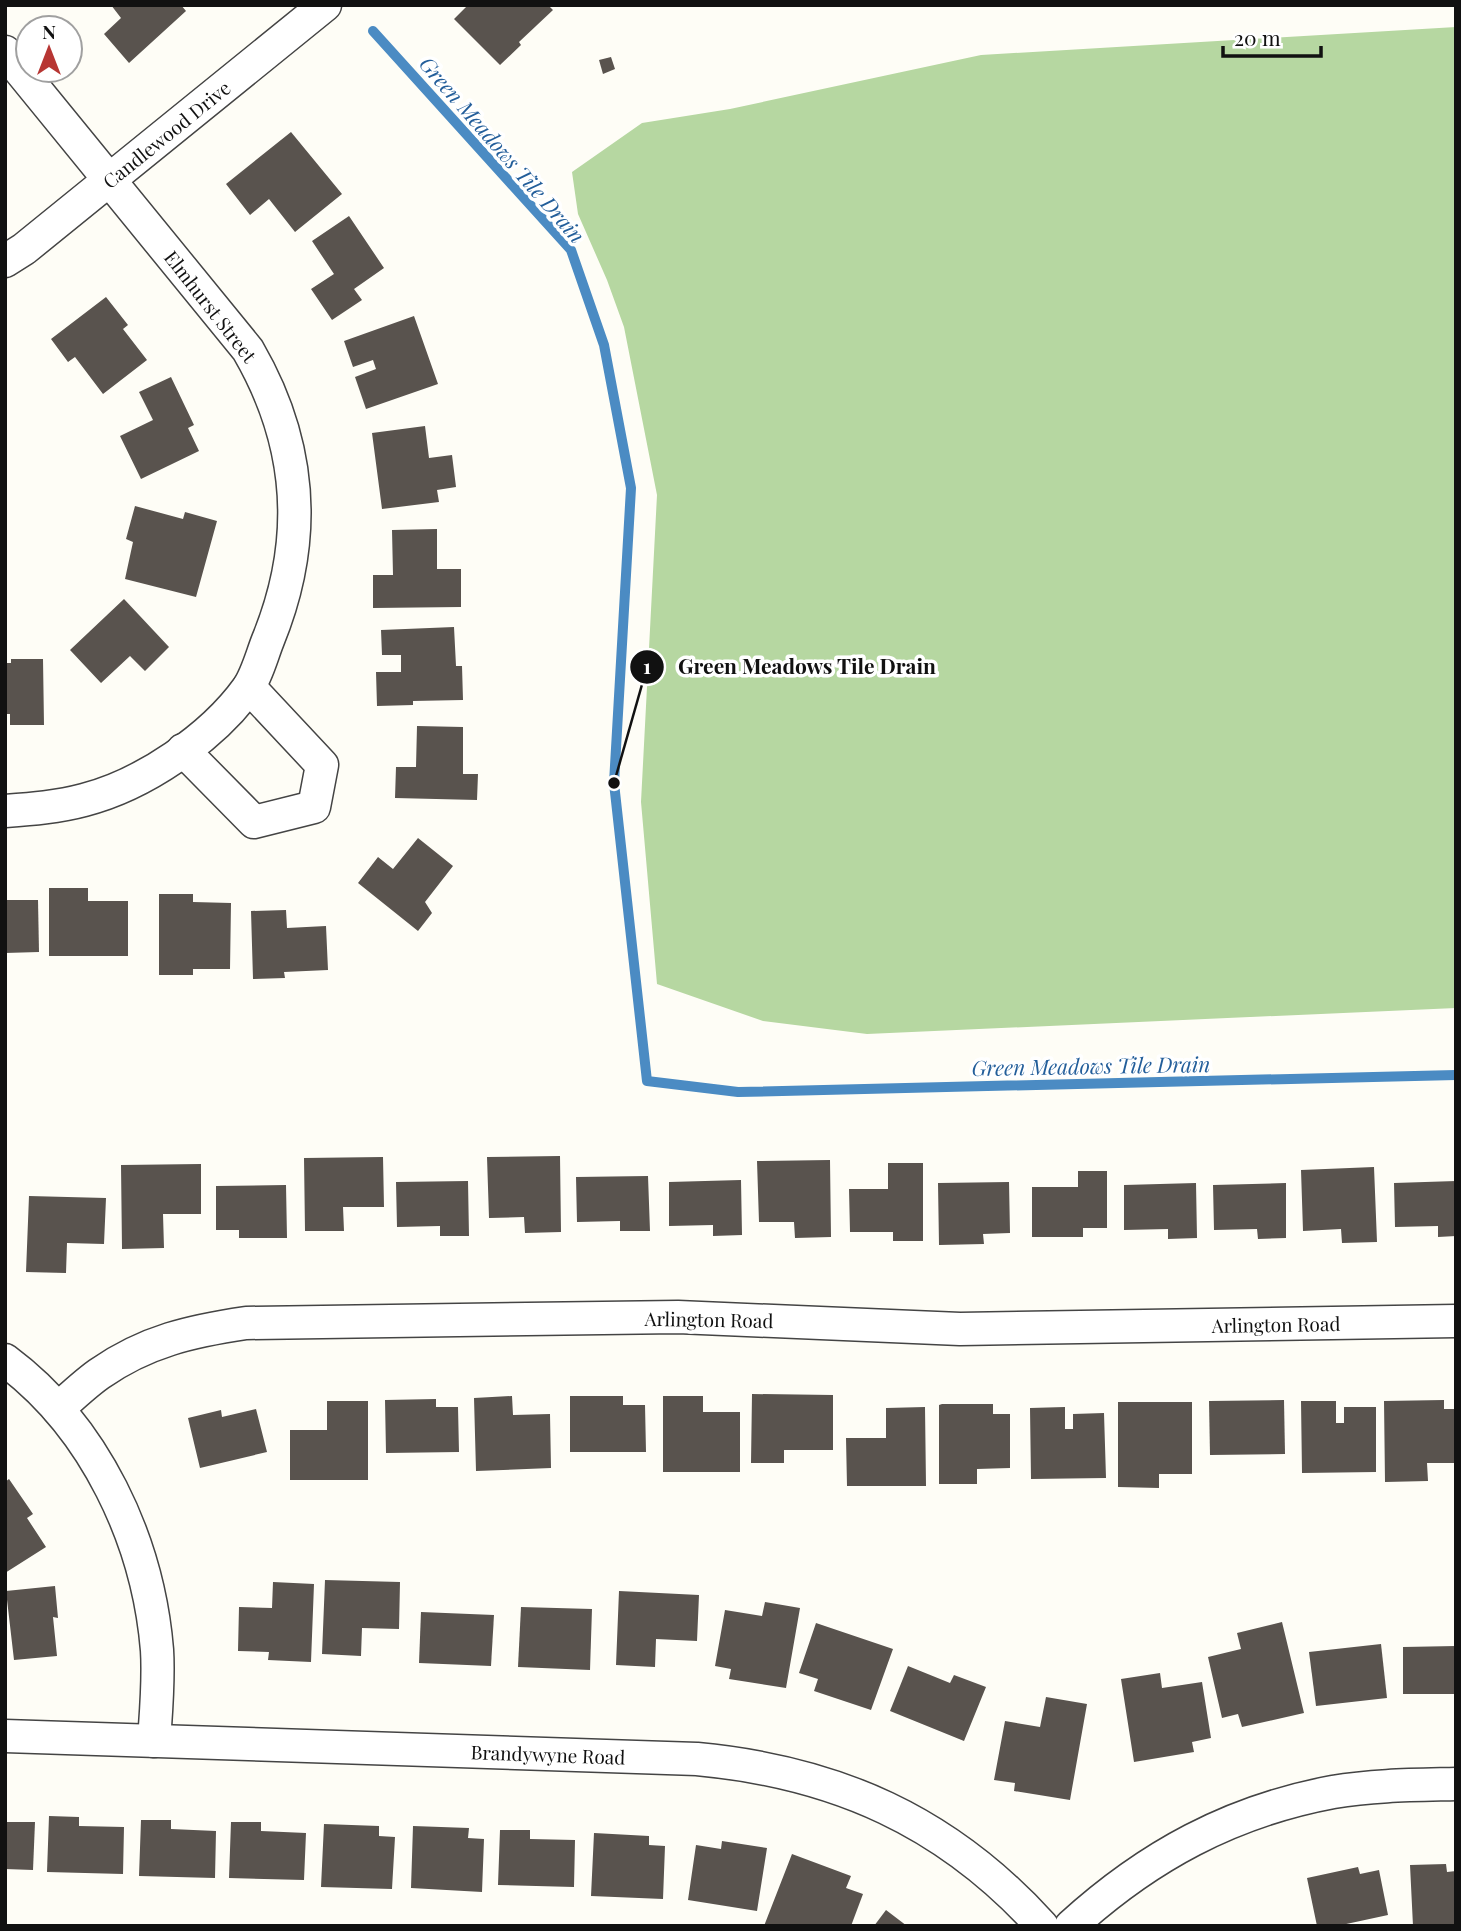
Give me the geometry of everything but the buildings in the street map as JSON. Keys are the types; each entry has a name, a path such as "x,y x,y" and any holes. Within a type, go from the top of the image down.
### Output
{"street":[{"name":"Candlewood Drive","path":"5,261 24,249 325,5"},
{"name":"Elmhurst Street","path":"5,52 248,350 265,378 281,419 293,472 295,528 285,591 276,620 249,687 227,712 165,764 121,788 87,800 55,807 5,811"},
{"path":"183,750 254,822 314,807 322,765 249,687"},
{"name":"Arlington Road","path":"58,1409 99,1374 145,1348 194,1331 246,1323 678,1317 960,1329 1456,1321"},
{"path":"5,1360 58,1409 83,1442 109,1484 125,1518 141,1563 157,1652 158,1690 153,1741"},
{"name":"Brandywyne Road","path":"5,1736 697,1759 779,1770 859,1795 897,1812 933,1833 997,1881 1042,1926"},
{"path":"1071,1926 1107,1893 1164,1854 1227,1822 1294,1801 1335,1792 1390,1786 1456,1784"}],"green space":[{"path":"1456,27 1456,1008 867,1034 763,1021 657,984 641,802 657,495 624,327 578,214 572,172 642,123 730,109 981,55"}],"waterway":[{"name":"Green Meadows Tile Drain","path":"373,31 571,250 604,345 631,488 614,783 647,1081 738,1092 1456,1075"}],"place":[{"name":"Green Meadows Tile Drain","path":"614,783"}]}
